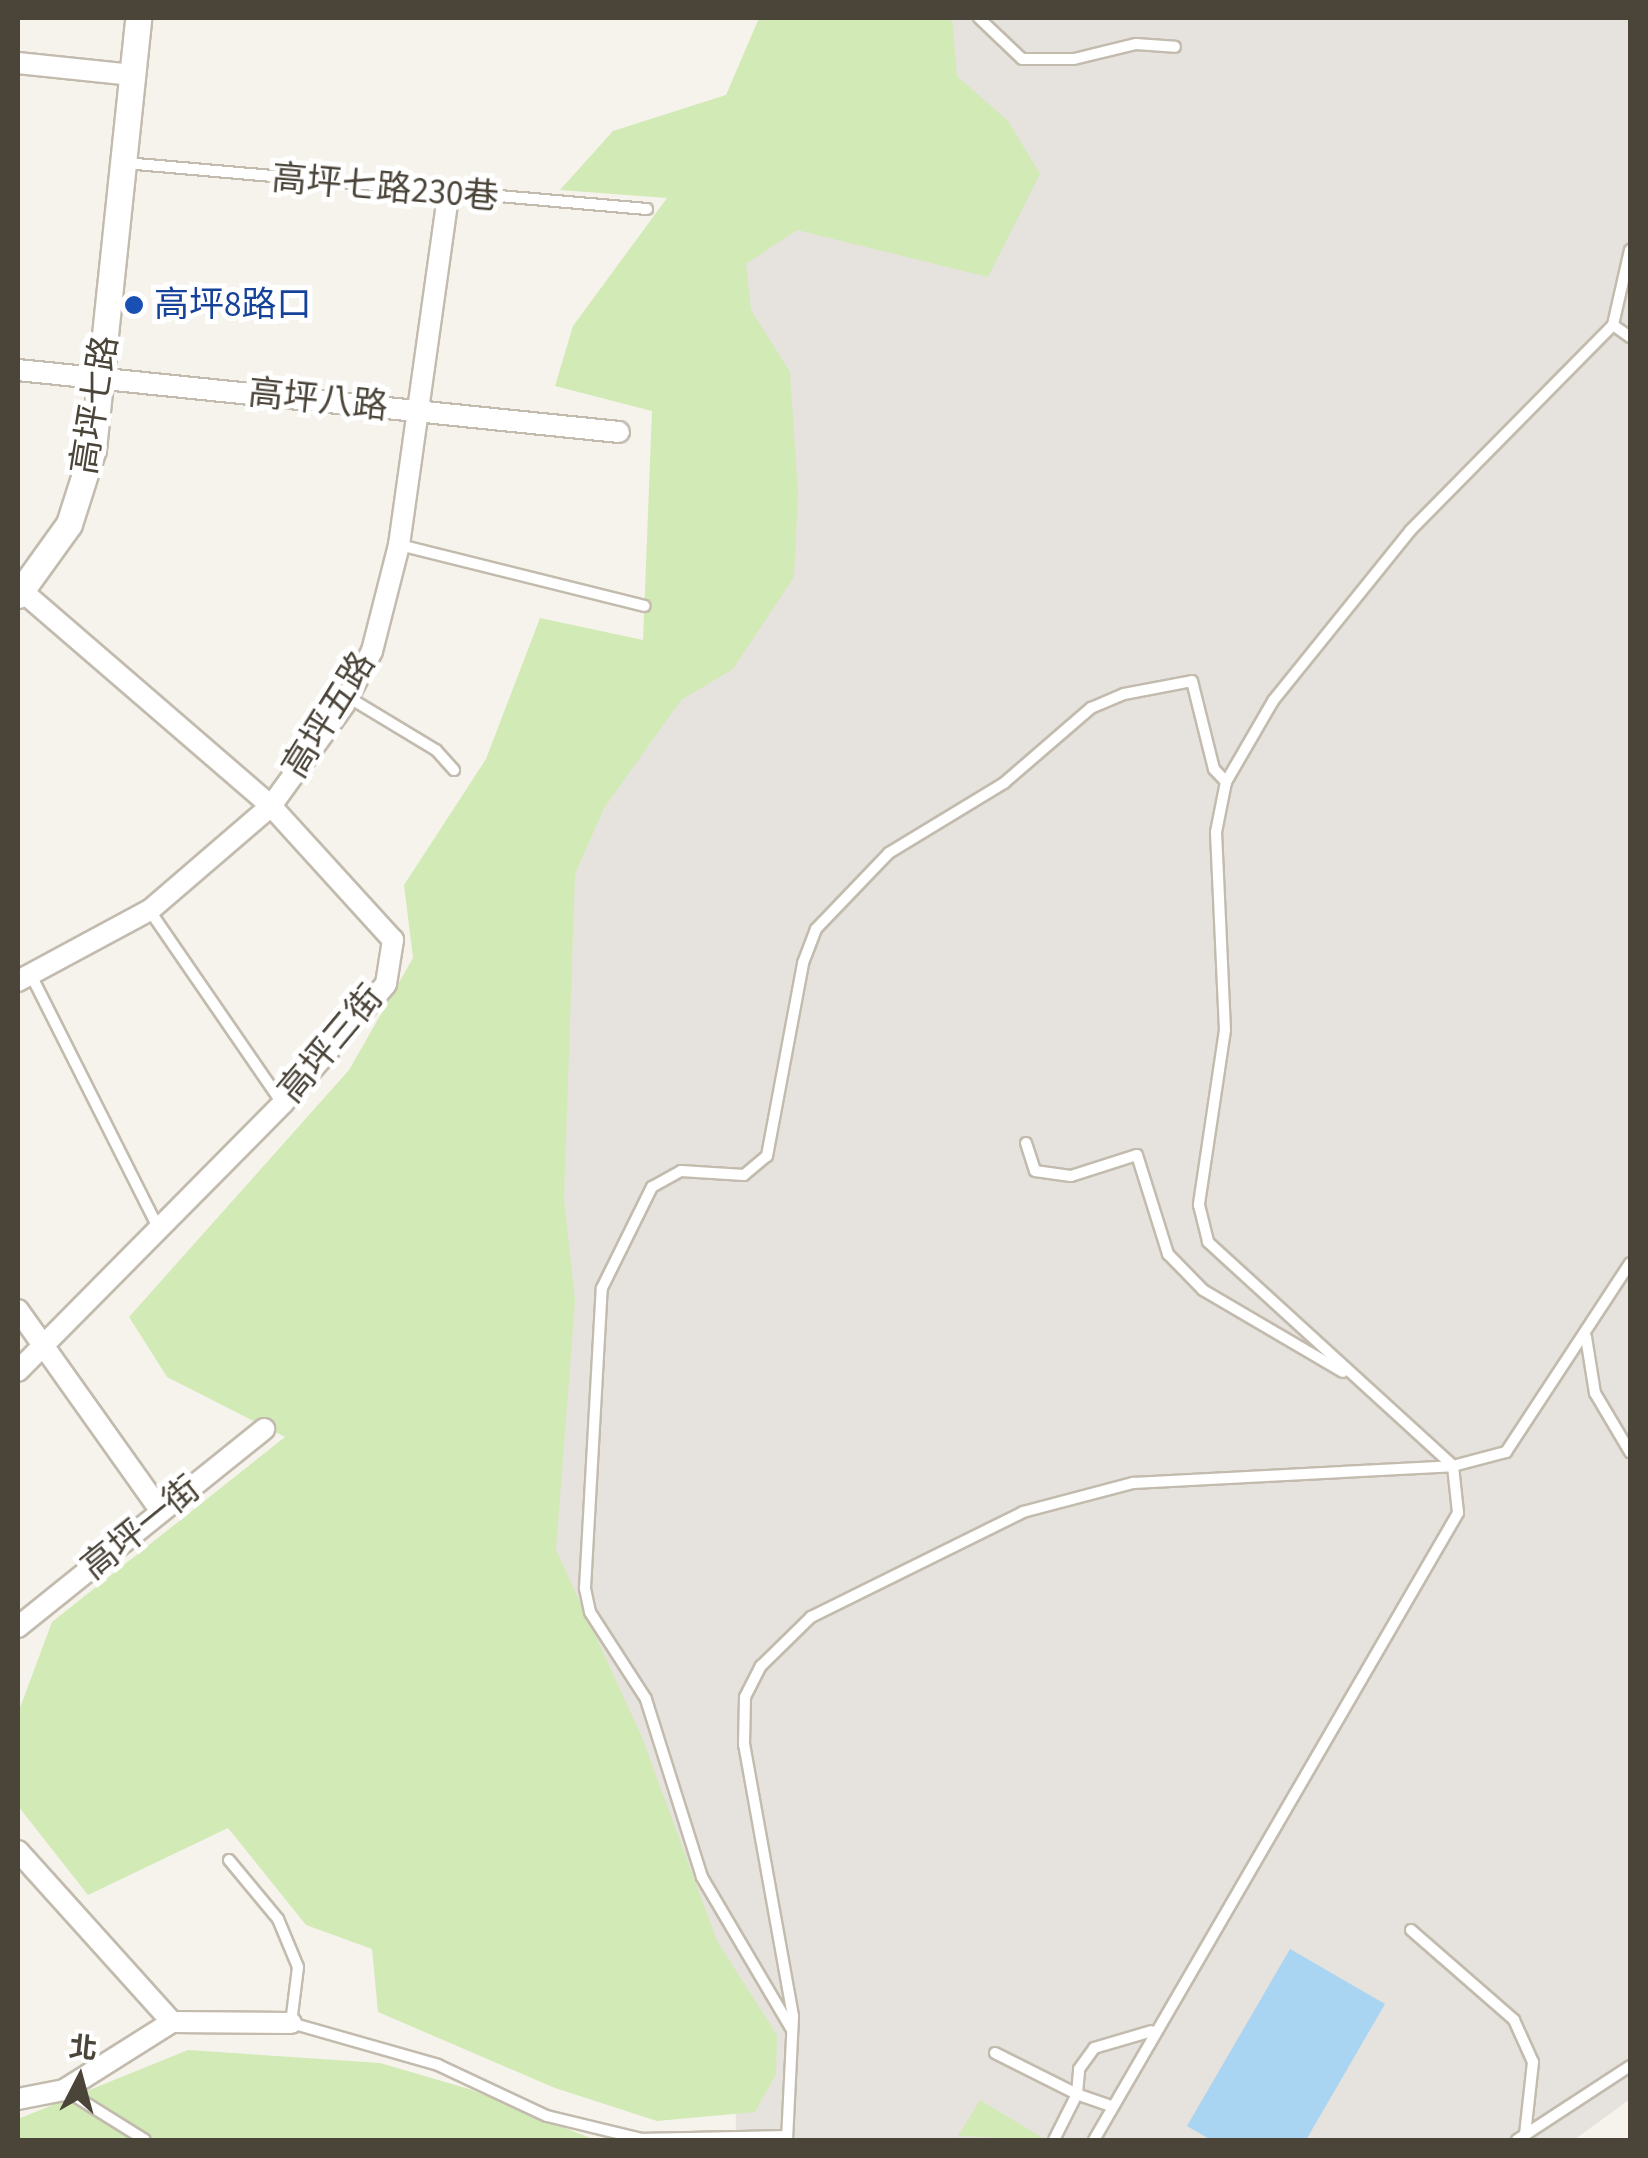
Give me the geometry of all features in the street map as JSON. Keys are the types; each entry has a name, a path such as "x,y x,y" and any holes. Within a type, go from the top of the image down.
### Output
{"street":[{"name":"高坪七路","path":"20,594 69,524 93,450 104,379 138,18"},
{"path":"18,63 132,75"},
{"name":"高坪五路","path":"24,978 150,910 271,806 348,697 372,651 399,544 448,196"},
{"name":"高坪八路","path":"18,370 619,432"},
{"name":"高坪三街","path":"18,1372 282,1103 386,984 393,940 271,806 20,594"},
{"path":"18,1310 41,1351 161,1511"},
{"name":"高坪一街","path":"18,1626 264,1429"},
{"path":"18,1851 172,2022"},
{"path":"18,2098 64,2090 172,2022 291,2022"}],"lane":[{"path":"979,18 1022,60 1074,60 1136,44 1176,47"},
{"name":"高坪七路230巷","path":"124,162 448,196 647,209"},
{"path":"1094,2140 1153,2031 1458,1512 1453,1466 1208,1242 1199,1204 1225,1030 1216,832 1226,782 1273,701 1410,531 1613,325 1630,250"},
{"path":"1613,325 1630,337"},
{"path":"399,544 644,606"},
{"path":"792,2030 702,1877 646,1699 590,1612 584,1588 602,1288 652,1187 680,1171 744,1175 766,1156 803,963 816,929 889,853 1004,783 1091,708 1124,694 1192,681 1214,770 1226,782"},
{"path":"348,697 436,750 454,770"},
{"path":"150,910 282,1103"},
{"path":"24,978 159,1230"},
{"path":"1026,1144 1035,1171 1071,1176 1137,1155 1168,1254 1202,1290 1362,1382"},
{"path":"229,1860 278,1919 298,1966 291,2022 438,2064 547,2116 642,2139 786,2138 792,2030 744,1745 745,1698 761,1666 811,1617 1023,1512 1133,1483 1453,1466 1506,1452 1586,1336 1630,1263"},
{"path":"1586,1336 1595,1394 1630,1452"},
{"path":"1412,1930 1514,2020 1533,2062 1521,2138"},
{"path":"1054,2140 1077,2094 1079,2069 1094,2048 1153,2031"},
{"path":"995,2053 1077,2094 1111,2106"},
{"path":"1521,2138 1630,2066"},
{"path":"64,2090 145,2140"}],"shaded area":[{"path":"779,18 1630,18 1630,2099 1574,2140 736,2140 735,2030 471,1362 549,832 653,668"}],"green space":[{"path":"759,18 952,18 957,76 1008,121 1040,174 988,277 797,230 746,264 751,310 790,372 798,494 794,577 733,669 681,700 604,808 575,874 564,1199 575,1301 556,1550 641,1735 717,1941 777,2035 776,2074 755,2112 657,2121 555,2088 378,2012 372,1949 306,1925 228,1828 88,1895 18,1806 18,1713 52,1622 285,1437 167,1377 129,1317 349,1070 413,958 404,885 486,759 540,618 643,640 652,411 555,386 573,326 667,198 560,190 613,131 726,95"},
{"path":"188,2050 380,2063 469,2089 595,2140 18,2140 18,2119"},
{"path":"980,2100 1046,2140 958,2136"}],"water":[{"path":"1290,1949 1385,2004 1306,2140 1211,2140 1187,2126"}],"place":[{"name":"高坪8路口","path":"134,305"}]}
